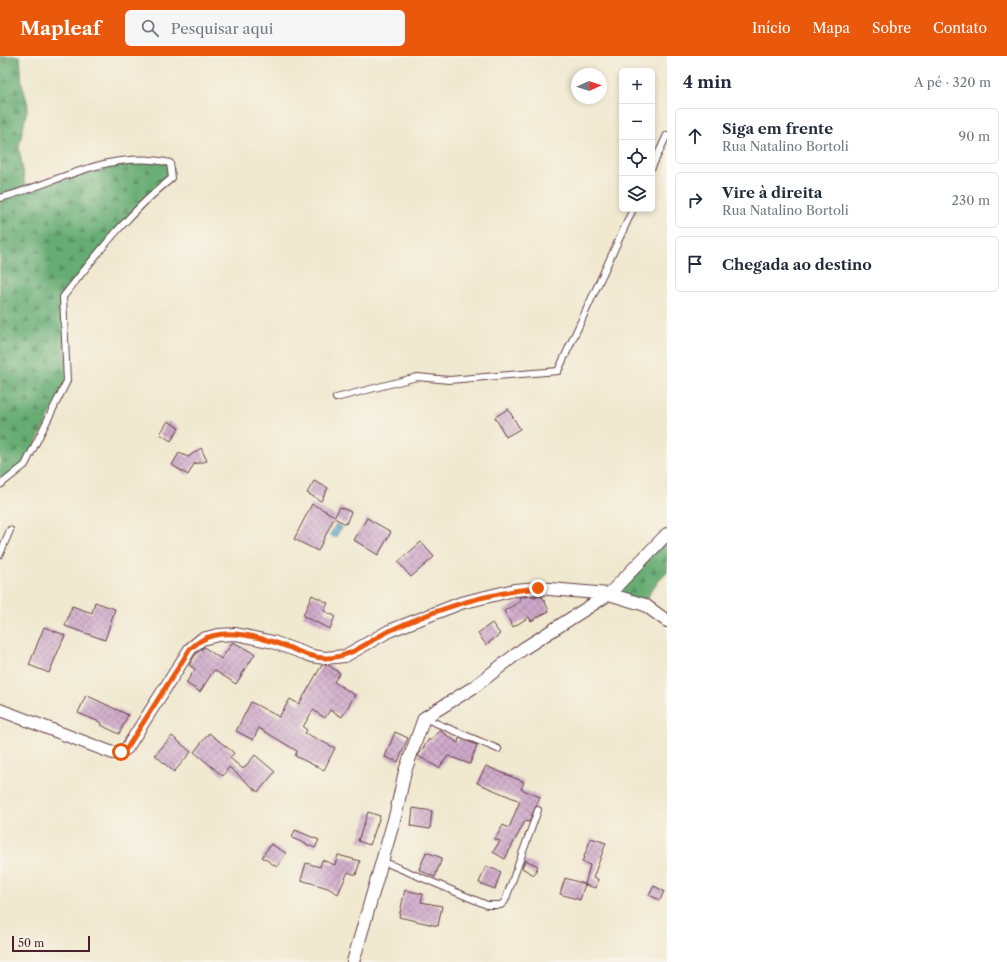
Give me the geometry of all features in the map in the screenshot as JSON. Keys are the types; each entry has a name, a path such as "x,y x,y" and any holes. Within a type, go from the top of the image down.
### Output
{"street":[{"path":"353,962 396,813 405,771 424,718 474,687 523,649 609,594 667,534"},
{"path":"0,710 112,753 121,752 127,748 190,649 202,639 218,635 236,634 273,642 312,656 344,656 389,631 461,603 506,592 538,588 609,594 645,605 667,621"}],"lane":[{"path":"655,161 667,135"},
{"path":"0,198 26,192 76,171 114,162 155,159 170,163 172,178 154,192 115,231 63,297 67,381 25,465 0,485"},
{"path":"336,398 417,377 449,380 558,371 632,212"},
{"path":"0,554 10,530"},
{"path":"424,718 498,749"},
{"path":"382,861 486,905 501,905 505,902 538,810"}],"green space":[{"path":"0,56 20,56 22,83 28,105 19,147 26,191 97,167 115,162 134,160 152,160 170,163 172,178 154,192 63,297 67,381 25,465 0,485"},
{"path":"667,534 667,572 651,590 645,605 609,594"}],"water":[{"path":"336,524 342,527 335,538 330,535"}],"building":[{"path":"508,409 520,429 506,437 495,417"},
{"path":"168,421 179,428 171,441 160,434"},
{"path":"201,448 207,461 194,464 188,475 172,465 179,453 188,457"},
{"path":"314,481 328,488 321,501 307,493"},
{"path":"312,504 335,516 340,507 351,512 346,524 334,518 318,551 294,539"},
{"path":"367,518 391,532 378,555 354,540"},
{"path":"421,542 434,557 411,577 398,562"},
{"path":"312,595 328,603 324,611 335,616 330,629 303,616"},
{"path":"542,596 549,611 531,621 529,617 513,627 504,611 521,601 519,597"},
{"path":"95,602 115,609 105,640 65,626 72,606 92,613"},
{"path":"492,623 500,634 486,645 478,633"},
{"path":"44,627 65,635 49,673 29,665"},
{"path":"233,642 255,654 236,684 214,670 200,692 186,683 195,669 189,665 196,654 204,647 221,659"},
{"path":"322,665 328,665 340,673 334,682 355,695 342,717 330,710 325,718 313,710 303,727 307,730 305,733 335,748 324,770 295,756 297,751 259,728 253,740 236,731 251,702 279,717 290,699 299,704"},
{"path":"86,695 128,715 119,734 101,725 102,723 78,713"},
{"path":"439,730 458,743 459,738 477,745 470,764 448,756 439,768 418,756 429,739 431,741"},
{"path":"395,732 408,738 398,762 385,757"},
{"path":"209,733 234,753 230,758 243,769 255,755 275,772 258,792 229,767 223,776 194,752"},
{"path":"172,736 191,752 174,772 155,755"},
{"path":"486,766 524,782 521,789 540,797 529,822 525,821 505,859 493,852 500,841 495,839 503,825 509,828 520,801 477,783"},
{"path":"413,808 432,811 430,829 411,826"},
{"path":"368,812 380,816 370,845 358,841"},
{"path":"295,830 319,840 315,848 292,838"},
{"path":"591,838 606,843 593,878 598,879 596,888 585,885 590,865 582,862"},
{"path":"271,844 286,853 277,867 262,857"},
{"path":"426,852 442,858 435,877 419,870"},
{"path":"338,855 360,861 356,875 348,872 338,894 328,888 301,880 306,863 320,867 322,860 335,865"},
{"path":"525,860 538,866 534,875 522,868"},
{"path":"486,866 501,872 495,889 479,883"},
{"path":"565,878 585,884 580,900 560,894"},
{"path":"654,886 664,891 660,900 649,895"},
{"path":"405,890 423,894 421,902 442,906 438,926 399,917"}],"route":[{"path":"121,752 127,748 190,649 202,639 218,635 236,634 273,642 312,656 325,658 344,656 389,631 461,603 514,590 538,588"}]}
